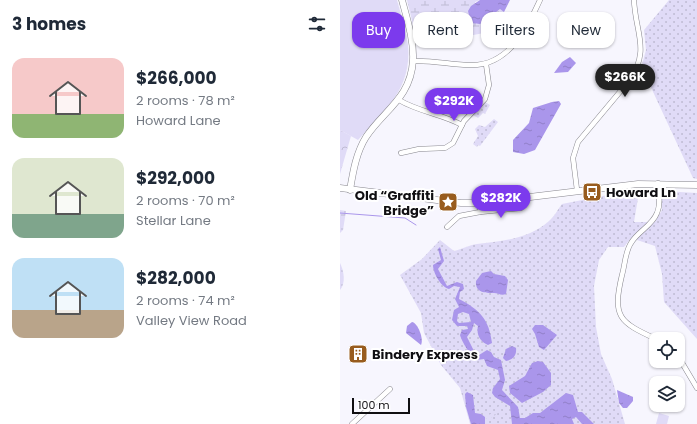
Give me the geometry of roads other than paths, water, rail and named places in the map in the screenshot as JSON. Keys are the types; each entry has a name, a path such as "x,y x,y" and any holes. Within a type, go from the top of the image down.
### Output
{"main road":[{"path":"350,190 360,147 372,130 399,100 407,86 413,60 411,39 402,0"},
{"path":"340,188 461,203 480,203 577,190 658,183 697,186"}],"street":[{"path":"413,60 441,61 472,65 486,64 500,58 515,45 540,0"},
{"path":"577,190 573,158 578,142 634,74 640,58 642,40 634,0"},
{"path":"401,152 419,149 440,149 449,146 456,139 462,125 485,99 489,85 486,64"},
{"path":"399,100 414,108 450,119 462,125"},
{"path":"649,336 634,330 627,324 620,314 617,302 630,246 635,238 653,221 658,211 658,183"},
{"path":"513,199 514,209"},
{"path":"480,203 480,212"},
{"path":"447,227 459,216 480,212 521,208"},
{"path":"685,368 697,388"},
{"path":"352,424 390,389"}],"water":[{"path":"480,0 510,0 504,12 500,9 496,12 481,12 480,24 473,23 473,12 468,11 471,6"},
{"path":"570,57 576,63 568,72 554,73 562,62"},
{"path":"559,101 561,104 535,150 524,154 513,152 513,140 529,123 533,108"},
{"path":"440,247 444,261 438,269 447,286 457,282 463,284 464,289 460,292 459,299 478,311 486,321 492,343 488,345 481,340 479,337 478,326 474,323 472,330 467,337 474,351 479,355 487,350 491,352 494,357 501,360 505,380 502,390 518,407 520,418 525,418 533,413 540,413 566,393 573,395 578,412 582,412 594,424 582,424 576,417 572,419 574,424 512,424 510,406 495,397 492,393 493,388 500,379 498,370 487,366 484,359 477,360 472,356 460,335 462,330 468,329 467,326 457,326 452,320 454,310 459,307 455,299 460,287 454,286 449,289 446,288 438,279 434,272 433,265 441,260 438,249","holes":["463,312 469,314 471,322 459,323 457,321 458,314"]},
{"path":"491,271 494,274 505,276 508,280 506,294 503,295 481,292 477,288 476,281 482,273"},
{"path":"412,322 416,325 420,332 422,339 421,345 406,333 407,326"},
{"path":"535,325 543,325 557,335 544,350 539,347 532,329"},
{"path":"512,346 516,348 515,355 511,360 506,361 503,358 506,349"},
{"path":"538,361 543,362 551,373 551,385 543,392 522,403 510,393 509,386 525,376 532,363"},
{"path":"617,390 633,397 633,401 627,408 623,408 619,403"},
{"path":"467,392 473,395 475,413 481,414 485,417 485,424 471,424 466,407 465,394"}],"waterway":[{"path":"340,213 405,218 416,225"}],"place":[{"name":"Howard Ln","path":"592,192"},
{"name":"Old “Graffiti Bridge”","path":"448,202"},
{"name":"Bindery Express","path":"358,354"}]}
